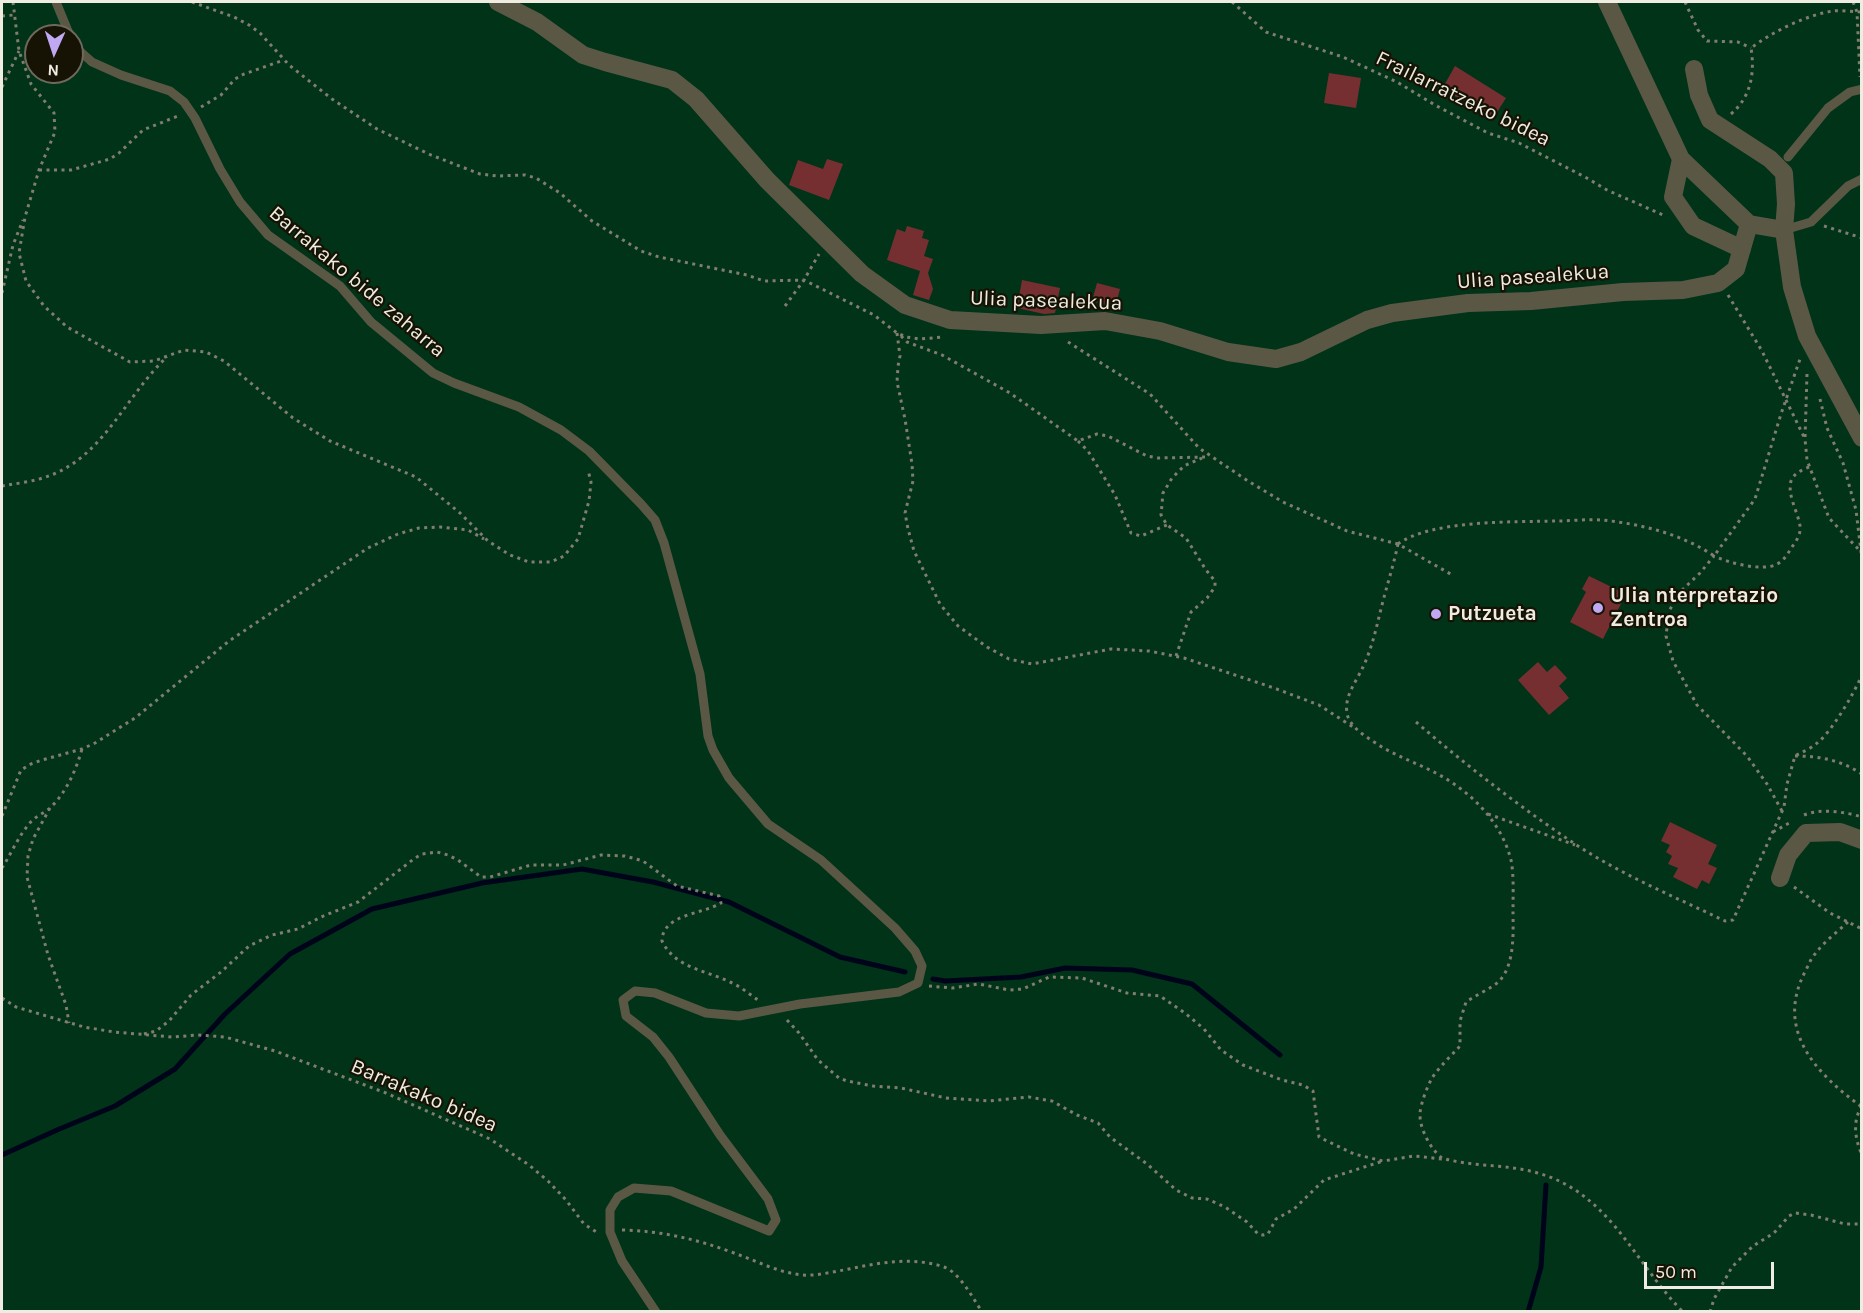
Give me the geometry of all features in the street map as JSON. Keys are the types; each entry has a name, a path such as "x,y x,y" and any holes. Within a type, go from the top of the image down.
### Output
{"street":[{"name":"Ulia pasealekua","path":"498,2 537,22 583,55 672,80 696,99 767,180 862,274 906,305 950,320 1041,325 1105,321 1160,331 1228,352 1276,359 1301,352 1367,320 1392,313 1468,303 1531,301 1623,292 1683,290 1718,283 1736,269"},
{"path":"1607,2 1681,159 1749,224 1784,230"},
{"path":"1694,69 1699,95 1710,120 1770,159 1784,173 1786,204 1784,230 1792,287 1807,336 1862,438"},
{"path":"1681,159 1673,197 1694,226 1742,249"},
{"path":"1736,269 1749,224"},
{"path":"1780,878 1788,855 1806,833 1840,832 1862,840"}],"lane":[{"path":"56,2 65,24"},
{"name":"Barrakako bide zaharra","path":"84,55 92,62 121,75 170,91 184,102 240,202 268,234 340,286 371,322 434,373 454,383 519,407 561,430 589,451 655,520 664,543 700,674 708,736 718,759 729,778 768,824 821,860 895,928 915,951 922,966 918,983"},
{"path":"1788,157 1828,108 1850,92 1862,89"},
{"path":"1784,230 1811,222 1848,186 1862,179"},
{"path":"656,1311 622,1261 610,1232 610,1210 618,1197 634,1188 671,1191 768,1231 776,1220 768,1199 720,1135 653,1036 626,1016 623,1000 635,991 655,993 706,1013 739,1016 800,1004 898,992 918,983"}],"path":[{"path":"2,293 13,245 55,132 54,113 31,84 18,51 13,2"},
{"path":"192,2 234,17 249,25 260,33 284,60 332,99 378,129 431,155 480,174 525,175 536,178 560,193 592,221 641,250 659,257 764,280 804,280 874,315 907,342 932,350 1010,393 1078,441 1088,451 1115,495 1131,534 1142,536 1167,525"},
{"name":"Frailarratzeko bidea","path":"1232,2 1266,32 1344,57 1397,82 1488,133 1519,143 1607,190 1665,216 1673,197"},
{"path":"1686,2 1698,30 1707,41 1738,42 1750,48"},
{"path":"1853,2 1857,12 1861,78"},
{"path":"1750,48 1765,37 1805,19 1834,11 1862,12"},
{"path":"2,16 14,15"},
{"path":"1731,114 1746,97 1752,78 1753,63 1750,48"},
{"path":"2,87 18,51"},
{"path":"39,170 71,170 103,162 119,153 142,130 204,106 221,95 235,79 284,60"},
{"path":"26,213 19,253 26,281 44,306 67,327 130,362 154,361 184,350 206,352 224,361 292,418 330,441 416,477 446,501 488,541"},
{"path":"1811,222 1862,238"},
{"path":"784,306 804,280 827,239"},
{"path":"1736,269 1727,286 1727,292 1762,351 1805,439"},
{"path":"1041,325 1150,393 1207,456 1248,482 1283,502 1347,531 1398,544 1454,576"},
{"path":"897,333 920,339 951,336"},
{"path":"897,333 900,356 897,382 905,419 913,481 905,513 908,529 914,551 940,604 958,626 987,647 1009,659 1032,664 1111,649 1149,651 1176,656 1274,688 1319,705 1388,751 1444,777 1473,799 1498,827 1511,861 1514,946 1508,966 1500,980 1466,1002 1461,1011 1460,1046 1431,1079 1420,1114 1425,1136 1436,1153 1450,1160"},
{"path":"1782,811 1767,784 1747,756 1697,705 1673,661 1666,636 1670,611 1680,592 1714,556 1755,499 1807,336"},
{"path":"2,486 35,480 56,473 91,449 149,375 168,356"},
{"path":"1807,372 1805,439 1809,467 1829,518 1861,553"},
{"path":"1819,396 1827,428 1843,463 1856,510 1862,560"},
{"path":"1078,441 1097,434 1108,436 1147,456 1158,458 1207,456"},
{"path":"1176,656 1191,612 1207,598 1215,587 1215,581 1186,538 1167,525 1161,515 1163,493 1178,471 1207,456"},
{"path":"2,816 21,770 37,762 82,749 135,718 229,641 368,548 398,534 419,528 440,527 468,530 510,555 529,562 551,562 564,556 578,538 590,501 591,482 586,464"},
{"path":"1354,728 1348,717 1349,692 1373,644 1398,544 1407,537 1471,525 1601,520 1655,530 1683,538 1723,560 1761,568 1776,565 1783,560 1800,534 1791,483 1799,471 1809,467"},
{"path":"1416,722 1494,786 1580,846 1646,884 1725,921 1733,920 1782,811 1789,772 1795,756 1818,743 1834,723 1862,675"},
{"path":"69,1023 66,1005 48,956 27,877 28,856 33,839 76,769 82,749"},
{"path":"1795,756 1814,756 1835,760 1862,774"},
{"path":"2,868 29,823 50,808"},
{"path":"1486,813 1528,830 1580,846"},
{"path":"1780,878 1830,913 1862,929"},
{"path":"1848,922 1814,954 1800,980 1793,1003 1796,1033 1816,1067 1842,1092 1861,1106 1855,1124 1856,1140 1862,1155"},
{"path":"918,983 952,988 979,984 1009,990 1023,989 1049,977 1082,978 1127,993 1160,996 1185,1013 1204,1029 1221,1050 1243,1065 1282,1080 1303,1085 1313,1091 1318,1137 1354,1154 1383,1161 1414,1156 1515,1168 1560,1181 1595,1204 1615,1225 1652,1276 1683,1311"},
{"name":"Barrakako bidea","path":"2,998 16,1007 69,1023 114,1032 172,1037 198,1035 225,1037 276,1050 386,1093 490,1139 529,1165 548,1181 584,1224 600,1234 620,1230 676,1234 716,1246 778,1270 804,1275 823,1274 902,1260 925,1261 948,1268 965,1285 982,1311"},
{"path":"1710,1311 1732,1267 1753,1246 1773,1233 1789,1216 1795,1213 1845,1224 1862,1224"}],"green space":[{"path":"2,2 1861,2 1861,1311 2,1312"}],"building":[{"path":"1455,66 1506,98 1494,117 1442,89"},
{"path":"1329,73 1361,78 1356,108 1324,103"},
{"path":"827,159 843,164 829,200 789,185 798,160 823,169"},
{"path":"907,226 924,231 922,238 929,240 924,256 933,259 928,273 933,289 929,300 913,295 920,271 887,260 897,229 905,232"},
{"path":"1022,280 1060,288 1055,313 1044,314 1017,308"},
{"path":"1097,283 1120,289 1115,308 1092,301"},
{"name":"Ulia nterpretazio Zentroa","path":"1589,576 1626,594 1603,639 1570,622 1586,592 1582,589"},
{"path":"1538,662 1547,672 1555,665 1567,678 1559,686 1569,698 1549,715 1518,680"},
{"path":"1670,822 1717,845 1708,864 1717,868 1709,884 1702,880 1697,889 1673,877 1678,868 1668,864 1672,856 1666,852 1670,845 1661,841"}],"waterway":[{"path":"2,1155 115,1106 175,1069 225,1014 290,954 372,909 482,883 582,869 653,882 729,902 840,957 905,972"},
{"path":"933,979 945,981 1021,977 1065,968 1132,970 1192,984 1280,1055"},
{"path":"1528,1312 1541,1267 1546,1185"}],"place":[{"name":"Ulia nterpretazio Zentroa","path":"1598,608"},
{"name":"Putzueta","path":"1436,614"}]}
